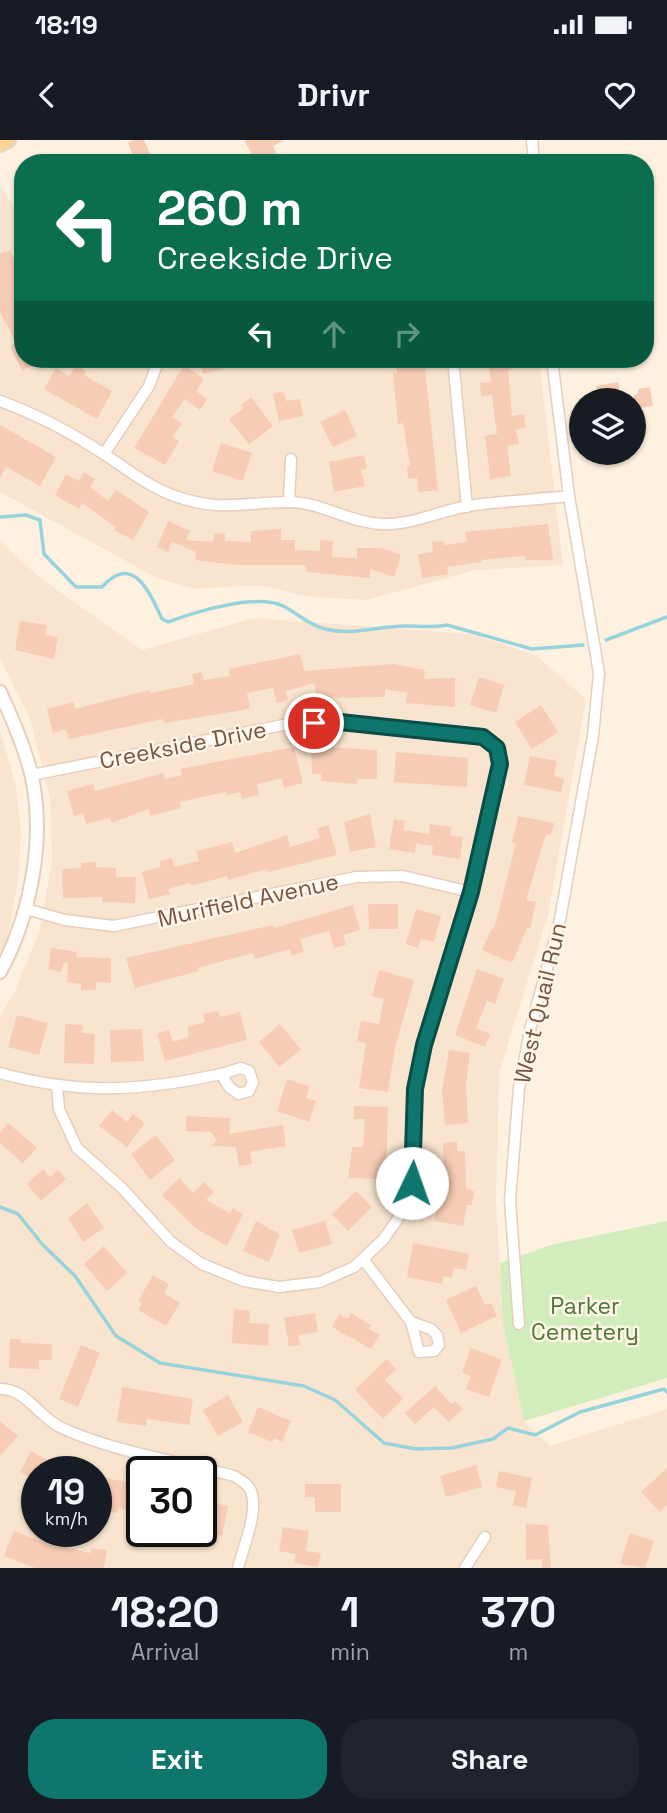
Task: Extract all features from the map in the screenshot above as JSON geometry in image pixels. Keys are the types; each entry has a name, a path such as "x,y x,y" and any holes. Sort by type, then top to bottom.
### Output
{"main road":[{"path":"0,144 8,140"}],"street":[{"path":"104,454 149,386 156,368"},
{"path":"454,368 467,506"},
{"name":"West Quail Run","path":"519,1324 510,1224 514,1131 531,1026 559,925 593,736 600,673 569,496 553,368"},
{"path":"0,401 26,410 171,495 210,506 241,507 289,501 380,524 400,523 467,506 569,496"},
{"path":"289,501 291,459"},
{"path":"0,692 32,775 35,850 26,909 0,972"},
{"name":"Creekside Drive","path":"32,775 288,724 340,722 483,737 497,748 500,764 471,892"},
{"name":"Murifield Avenue","path":"26,909 65,920 114,926 356,877 403,876 471,892"},
{"path":"57,1086 59,1109 77,1149 122,1188 171,1242 202,1264 244,1281 279,1287 320,1282 339,1276 363,1259 397,1220 412,1183 415,1089 421,1056 471,892"},
{"path":"0,1073 57,1086 142,1089 221,1074"},
{"path":"363,1259 411,1322"},
{"path":"0,1389 20,1393 48,1420 87,1439 234,1476 247,1484 251,1490 252,1511 238,1568"},
{"path":"465,1568 485,1537"}],"shaded area":[{"path":"0,185 14,208 14,368 540,368 563,565 475,570 367,600 310,597 258,585 195,589 157,578 0,492"},
{"path":"0,541 39,577 142,650 254,618 470,634 536,655 586,699 548,915 499,1073 496,1204 503,1323 524,1421 550,1446 667,1409 667,1568 0,1568 0,1016 14,993 39,932 52,860 50,798 30,718 0,658"},
{"path":"0,730 16,786 21,833 18,881 7,941 0,952"}],"green space":[{"name":"Parker Cemetery","path":"667,1221 667,1378 524,1421 503,1323 500,1263 551,1245"}],"building":[{"path":"144,140 150,154 132,154 128,143"},
{"path":"244,140 284,140 273,146 274,154 252,154"},
{"path":"10,250 14,260 14,339 0,312 0,254"},
{"path":"56,368 69,376 74,368 81,368 86,371 84,375 112,391 97,419 44,389"},
{"path":"182,368 188,368 204,379 196,391 207,399 200,410 185,399 172,417 182,424 172,437 179,441 165,465 134,448"},
{"path":"201,368 226,368 203,374"},
{"path":"396,368 425,368 438,490 418,492 417,478 408,479 407,467 410,466 403,423 398,424 393,373 397,373"},
{"path":"489,368 513,368 508,370 512,416 524,414 526,428 516,429 519,444 507,446 511,476 490,479 485,436 497,434 492,395 481,396 480,383 491,382"},
{"path":"618,382 619,388 596,388"},
{"path":"650,387 653,406 646,407 644,388"},
{"path":"284,391 286,401 300,399 303,416 279,421 273,394"},
{"path":"251,397 273,426 249,444 229,419 243,409 241,405"},
{"path":"345,410 357,436 333,447 320,422"},
{"path":"0,425 56,457 40,486 6,467 0,478"},
{"path":"221,443 252,453 243,481 212,471"},
{"path":"364,455 367,469 361,470 365,486 334,492 329,462"},
{"path":"84,472 95,479 90,487 108,501 116,490 149,512 133,540 114,530 116,527 82,503 79,509 55,495 66,474 79,481"},
{"path":"168,521 190,531 186,540 213,542 214,533 225,534 225,541 251,542 251,531 281,529 281,540 295,540 295,550 320,551 320,540 333,541 332,557 357,558 357,548 381,548 401,555 394,577 370,569 370,578 306,572 306,565 235,565 195,560 196,552 172,542 168,552 157,547"},
{"path":"548,524 553,560 525,560 525,556 481,560 482,562 447,567 448,574 422,578 418,554 433,552 432,542 443,541 444,545 467,542 465,532"},
{"path":"20,621 47,625 45,635 58,637 54,659 15,650"},
{"path":"300,654 304,671 393,664 425,670 424,679 455,678 455,707 406,703 407,693 385,689 385,697 316,698 315,683 286,691 288,700 277,703 273,688 247,693 250,708 237,711 164,723 163,719 69,739 66,729 53,733 47,709 73,702 75,709 150,690 151,693 194,684 192,674 202,672 204,680 230,676 229,669"},
{"path":"479,677 504,685 496,713 470,705"},
{"path":"541,705 558,732 532,749 515,722"},
{"path":"311,746 377,750 377,779 357,779 357,784 321,781 321,774 312,774"},
{"path":"294,747 303,783 284,788 282,778 257,784 259,795 242,799 240,792 227,795 226,792 180,802 181,808 150,816 148,809 112,823 110,818 86,824 83,813 74,816 67,791 93,784 95,791 164,773 165,779 182,775 180,769"},
{"path":"396,752 468,758 467,787 394,782"},
{"path":"530,756 557,761 554,776 564,779 561,792 524,785"},
{"path":"370,814 376,847 350,852 344,822"},
{"path":"518,816 554,823 551,835 546,834 526,900 536,902 530,929 527,928 512,963 482,950 492,928 494,929 516,843 512,843"},
{"path":"394,819 405,821 403,830 429,834 430,824 452,827 450,835 463,837 460,859 432,855 433,846 416,843 415,853 389,849"},
{"path":"328,825 337,855 228,880 227,876 191,886 190,883 168,889 170,894 149,899 142,872 161,867 159,861 172,858 174,867 199,861 196,851 232,842 235,853 287,835 290,847 320,838 317,829"},
{"path":"96,862 96,867 116,868 116,877 136,877 135,903 102,902 102,897 63,898 62,869 81,868 81,863"},
{"path":"368,904 398,904 398,929 369,929"},
{"path":"353,905 360,930 343,935 346,945 334,948 329,931 300,939 304,952 292,956 290,949 255,959 253,953 135,988 126,958 273,925 274,928"},
{"path":"416,909 441,916 434,942 421,939 418,948 406,944"},
{"path":"51,948 77,952 76,957 111,958 111,983 96,982 96,990 81,990 81,984 67,982 68,963 64,962 61,972 48,969"},
{"path":"477,969 504,979 495,1004 487,1001 476,1028 490,1034 485,1047 455,1035"},
{"path":"379,970 414,980 395,1048 388,1092 359,1088 366,1043 357,1041 361,1021 379,1024 384,999 372,996"},
{"path":"218,1011 220,1017 240,1012 247,1040 165,1061 157,1034 169,1030 173,1042 189,1037 187,1027 205,1022 203,1014"},
{"path":"17,1015 48,1023 39,1055 8,1047"},
{"path":"65,1024 83,1025 82,1033 95,1034 94,1064 64,1063"},
{"path":"280,1024 301,1050 279,1067 259,1042"},
{"path":"142,1029 144,1061 111,1062 110,1030"},
{"path":"449,1050 470,1053 466,1086 468,1123 445,1125 442,1091"},
{"path":"287,1079 310,1087 306,1098 316,1101 309,1122 277,1111"},
{"path":"354,1106 388,1107 386,1179 348,1178 352,1147 363,1147 365,1119 354,1119"},
{"path":"112,1110 127,1122 133,1114 145,1123 127,1147 99,1126"},
{"path":"186,1116 230,1118 229,1134 283,1125 286,1146 250,1152 252,1164 239,1166 236,1147 211,1146 217,1140 211,1132 186,1131"},
{"path":"8,1123 37,1148 23,1163 0,1143 0,1133"},
{"path":"156,1135 175,1160 150,1180 131,1154"},
{"path":"457,1142 457,1151 465,1151 466,1189 474,1191 472,1205 467,1205 463,1226 434,1221 441,1185 444,1185 443,1143"},
{"path":"43,1169 50,1177 58,1170 66,1179 41,1201 27,1184"},
{"path":"179,1178 193,1193 204,1182 214,1192 206,1200 230,1213 233,1208 243,1214 227,1246 195,1228 162,1195"},
{"path":"356,1191 372,1207 348,1231 332,1214"},
{"path":"87,1203 104,1228 83,1242 68,1218"},
{"path":"256,1221 280,1234 269,1262 243,1251"},
{"path":"325,1221 332,1244 299,1253 292,1230"},
{"path":"413,1243 469,1254 466,1270 454,1268 452,1278 443,1276 442,1284 407,1277"},
{"path":"104,1246 127,1273 107,1291 84,1264"},
{"path":"153,1275 169,1284 164,1293 180,1303 166,1326 138,1310 142,1303 138,1301"},
{"path":"476,1286 485,1305 491,1303 497,1316 461,1333 446,1300"},
{"path":"234,1309 250,1311 249,1323 269,1324 268,1346 232,1343"},
{"path":"315,1313 318,1332 298,1335 300,1345 289,1346 284,1318"},
{"path":"351,1313 371,1325 369,1329 380,1335 371,1349 332,1327 339,1314 348,1319"},
{"path":"10,1339 21,1339 21,1343 52,1344 52,1360 39,1360 39,1369 9,1368"},
{"path":"81,1345 100,1353 78,1407 59,1399"},
{"path":"471,1348 502,1360 489,1397 466,1389 471,1376 462,1372"},
{"path":"387,1359 396,1369 385,1380 403,1399 383,1419 355,1390"},
{"path":"435,1386 451,1404 455,1401 463,1409 449,1422 434,1407 415,1424 405,1413"},
{"path":"122,1387 193,1399 189,1425 147,1419 146,1426 117,1422"},
{"path":"228,1395 243,1422 218,1436 203,1410"},
{"path":"258,1407 291,1421 282,1442 274,1438 272,1442 248,1432"},
{"path":"0,1421 18,1436 0,1456"},
{"path":"476,1465 482,1487 446,1497 440,1476"},
{"path":"667,1468 667,1505 660,1512 641,1492"},
{"path":"499,1471 532,1478 526,1508 513,1505 516,1491 496,1487"},
{"path":"112,1479 126,1482 126,1510 118,1508 117,1513 112,1512"},
{"path":"305,1484 341,1484 341,1512 315,1512 315,1497 305,1497"},
{"path":"217,1504 228,1506 222,1536 217,1535"},
{"path":"526,1524 548,1525 551,1568 542,1568 542,1559 526,1560"},
{"path":"283,1527 309,1531 306,1551 321,1553 318,1567 294,1563 296,1554 279,1551"},
{"path":"14,1531 21,1534 21,1547 67,1547 91,1553 91,1548 107,1550 104,1568 35,1568 4,1556"},
{"path":"630,1533 654,1541 645,1568 620,1564"}],"waterway":[{"path":"0,517 26,515 40,520 44,554 76,587 102,587 113,577 131,575 146,588 162,619 168,622 226,605 257,602 283,606 314,625 335,631 447,625 532,649 583,645"},
{"path":"606,640 667,617"},
{"path":"0,1207 18,1214 42,1244 75,1276 116,1336 160,1363 304,1386 335,1400 384,1443 416,1449 452,1448 493,1439 508,1428 535,1435 580,1412 664,1389 667,1392"}],"route":[{"path":"314,723 340,722 483,737 497,748 500,764 480,861 419,1067 415,1089 412,1183"}]}
